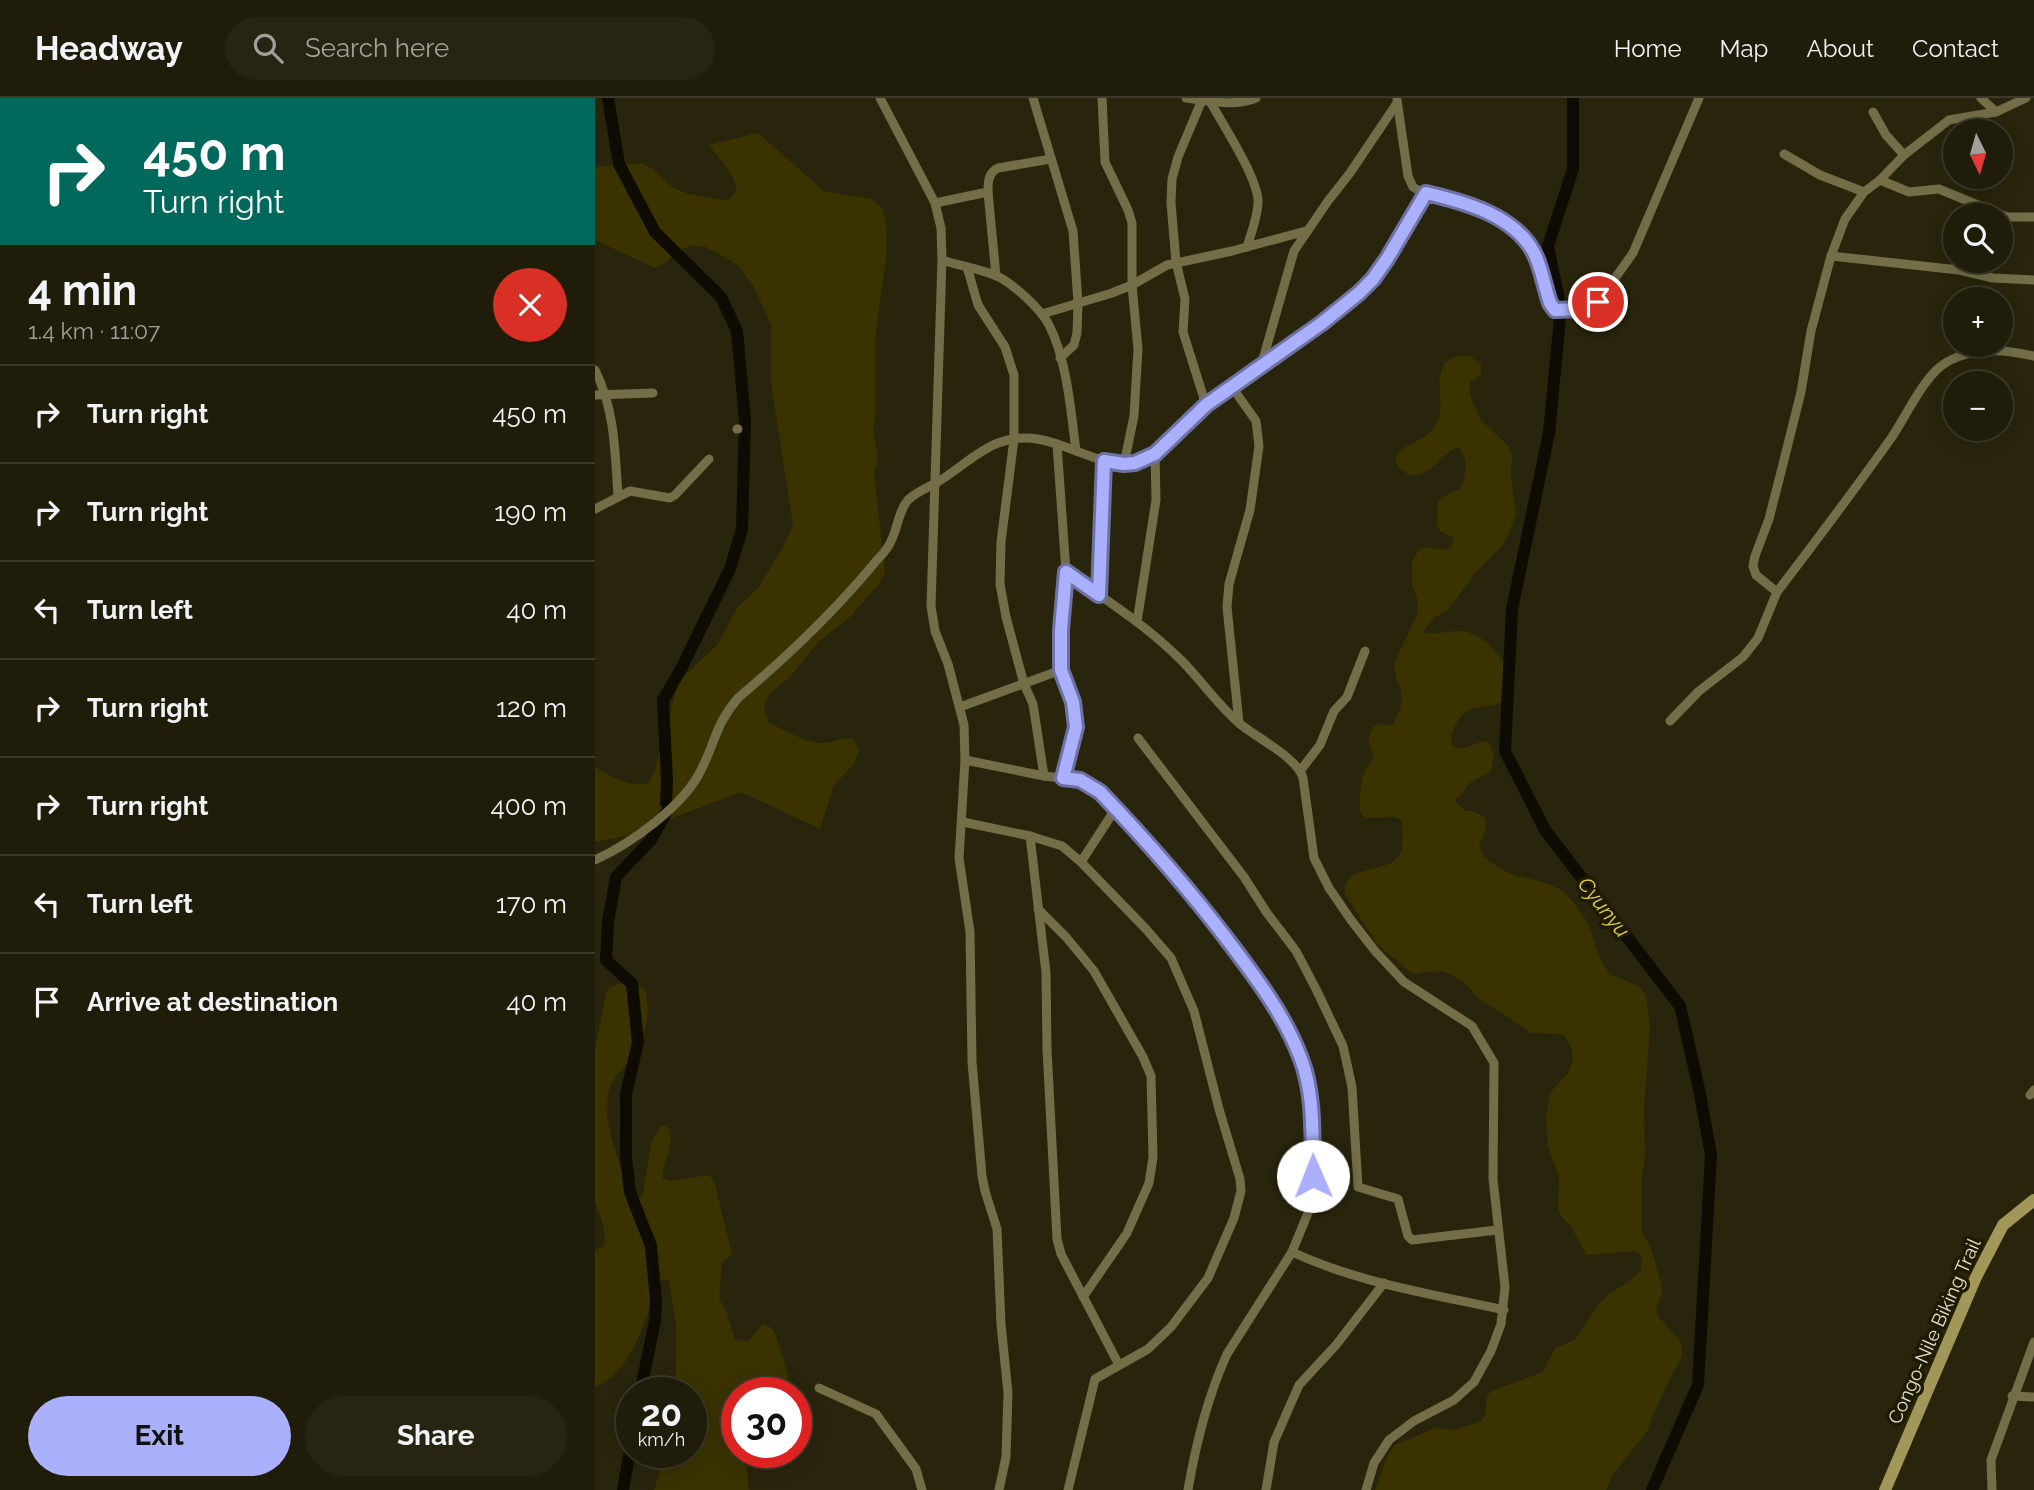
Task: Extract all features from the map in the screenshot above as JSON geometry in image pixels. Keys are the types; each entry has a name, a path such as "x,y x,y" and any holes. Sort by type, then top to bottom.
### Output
{"main road":[{"name":"Congo-Nile Biking Trail","path":"1885,1490 1976,1277 2003,1225 2034,1200"}],"street":[{"path":"1033,98 1073,231 1078,303 1076,340 1060,358"},
{"path":"1102,98 1105,162 1132,223 1132,285 1138,349 1134,416 1124,464"},
{"path":"1186,98 1247,102 1256,98"},
{"path":"1397,100 1408,176 1413,187 1487,212 1514,230 1535,256 1550,303 1555,310 1583,309 1598,302 1633,253 1699,98"},
{"path":"1981,98 1996,111"},
{"path":"1777,592 1756,576 1753,566 1801,392 1811,331 1831,256 1845,219 1864,191 1949,120 1996,111 2026,98"},
{"path":"885,99 935,203 941,228 931,606 935,631 964,725 960,859 970,932 972,1062 982,1177 997,1229 1001,1324 1008,1393 1006,1457 999,1490"},
{"path":"1261,366 1294,251 1350,173 1397,100"},
{"path":"1206,101 1249,172 1257,193 1258,206 1247,247"},
{"path":"1206,101 1178,158 1172,179 1171,203 1176,262 1185,299 1183,332 1206,405"},
{"path":"1873,111 1886,135 1904,155"},
{"path":"1784,154 1820,175 1864,191"},
{"path":"996,276 988,181 994,170 1051,159"},
{"path":"1880,180 1909,192 1939,188 2007,217 2034,218"},
{"path":"935,203 988,192"},
{"path":"595,860 634,838 691,786 701,771 715,731 726,712 821,623 885,551 908,500 982,451 1014,439 1036,437 1104,461 1124,464 1146,460 1206,405 1322,323 1373,279 1426,193"},
{"path":"1042,314 1132,285 1176,262 1306,231"},
{"path":"1831,256 1959,270 1993,278 2034,280"},
{"path":"942,260 996,276 1015,288 1042,314 1049,325 1060,358 1076,451"},
{"path":"967,268 978,305 1011,360 1016,388 1014,439 1000,567 1003,605 1024,684 1033,704 1044,776"},
{"path":"1670,721 1699,691 1743,657 1758,638 1777,592 1892,436 1939,367 1955,358 1983,350 2012,351 2034,356"},
{"path":"595,370 606,394 613,422 618,496"},
{"path":"1232,387 1256,421 1259,446 1250,510 1229,584 1227,607 1240,724"},
{"path":"595,395 653,393"},
{"path":"1057,444 1066,572 1061,670 1073,702 1076,727 1063,778"},
{"path":"1137,622 1156,500 1155,454"},
{"path":"595,509 630,491 670,498 709,459"},
{"path":"1099,595 1104,461"},
{"path":"1066,572 1137,622 1180,659 1240,724 1271,744 1300,771 1314,858 1329,888 1375,951 1404,982 1472,1026 1494,1063 1493,1179 1505,1287 1501,1324 1491,1351 1473,1382 1454,1399 1414,1421 1389,1440 1374,1463 1366,1490"},
{"path":"1300,771 1319,746 1334,711 1347,697 1365,651"},
{"path":"960,707 1061,670"},
{"path":"1137,738 1244,877 1296,951 1316,989 1342,1046 1352,1087 1358,1186 1398,1199 1408,1236 1412,1240 1497,1230"},
{"path":"965,760 1044,776 1080,780 1090,785 1116,808 1195,897 1259,981 1279,1012 1302,1061 1311,1122 1313,1197 1292,1252 1227,1354 1219,1372 1201,1426 1188,1490"},
{"path":"1081,862 1116,808"},
{"path":"963,822 1030,836 1062,846 1081,862 1171,958 1194,1011 1240,1179 1241,1191 1234,1218 1208,1278 1171,1327 1148,1349 1094,1379 1069,1490"},
{"path":"1030,836 1046,973 1047,1049 1057,1239 1061,1254 1119,1365"},
{"path":"1037,908 1094,971 1151,1076 1153,1157 1149,1183 1127,1233 1083,1297"},
{"path":"1292,1252 1324,1267 1504,1310"},
{"path":"1266,1490 1274,1442 1299,1385 1336,1345 1384,1283"},
{"path":"1992,1490 1991,1460 2012,1396 2034,1342"},
{"path":"819,1388 876,1415 916,1469 922,1490"},
{"path":"2012,1396 2034,1397"}],"shaded area":[{"path":"758,133 824,191 871,199 882,208 886,223 887,252 875,337 873,430 878,458 874,472 885,573 850,617 818,642 791,676 769,694 764,708 769,723 796,736 817,743 853,738 859,750 854,764 834,785 820,829 741,792 625,836 595,842 595,767 626,782 648,784 654,772 679,681 718,644 737,608 758,588 793,525 771,383 771,325 754,287 738,265 704,246 691,246 677,251 667,262 655,268 595,240 595,167 639,163 652,168 672,187 685,193 727,201 737,191 733,177 709,145"},
{"path":"1470,356 1481,365 1481,373 1477,379 1470,381 1470,395 1480,419 1509,447 1512,455 1511,476 1516,514 1508,536 1500,548 1477,571 1448,610 1435,617 1423,632 1461,631 1480,638 1504,663 1513,693 1497,704 1471,709 1455,724 1452,746 1464,748 1483,741 1490,743 1494,756 1491,771 1471,782 1455,801 1465,811 1472,811 1484,817 1486,828 1479,845 1484,857 1514,875 1550,884 1563,891 1577,907 1589,926 1600,959 1607,970 1612,975 1637,985 1646,995 1650,1026 1644,1109 1642,1233 1651,1248 1662,1287 1656,1307 1657,1315 1681,1342 1682,1356 1647,1431 1613,1475 1606,1490 1375,1490 1388,1455 1395,1445 1435,1428 1455,1430 1481,1421 1485,1416 1487,1396 1491,1391 1543,1372 1555,1348 1575,1340 1598,1305 1641,1270 1641,1255 1635,1251 1587,1255 1570,1225 1560,1215 1559,1176 1548,1147 1546,1116 1550,1093 1568,1073 1573,1059 1565,1036 1532,1033 1478,998 1464,982 1443,971 1413,974 1378,945 1345,894 1346,884 1351,877 1386,865 1400,854 1402,820 1395,817 1364,818 1360,811 1363,776 1374,759 1368,739 1373,727 1379,724 1393,725 1401,706 1401,691 1394,664 1418,612 1412,585 1412,563 1418,551 1425,547 1446,550 1452,546 1453,538 1440,531 1437,525 1438,502 1442,497 1460,489 1465,472 1464,456 1458,447 1421,474 1404,472 1395,462 1401,451 1427,435 1437,423 1442,369 1456,357"},
{"path":"624,982 645,990 647,1000 647,1020 641,1039 611,1084 607,1100 609,1128 632,1197 639,1199 643,1193 651,1143 661,1126 668,1127 671,1140 663,1179 671,1181 709,1175 714,1181 732,1254 722,1262 719,1299 726,1310 735,1340 749,1341 763,1324 770,1327 775,1333 788,1375 721,1377 721,1468 747,1468 749,1490 654,1490 661,1468 707,1468 707,1377 676,1377 676,1326 669,1280 663,1279 658,1284 643,1328 628,1357 608,1380 595,1387 595,1250 604,1246 605,1235 595,1202 595,1049 606,994 610,987"}],"waterway":[{"path":"608,98 619,164 655,232 721,297 737,331 745,420 742,529 730,569 663,700 666,803"},
{"name":"Cyunyu","path":"1560,305 1548,246 1573,169 1573,98"},
{"name":"Cyunyu","path":"1560,318 1549,433 1512,609 1505,751 1545,830 1680,1006 1699,1089 1711,1155 1698,1385 1652,1490"},
{"path":"643,1377 655,1321 656,1300 651,1246 630,1192 626,1158 626,1094 638,1042 632,984 606,960 608,922 616,877 651,840 666,813"},
{"path":"623,1490 627,1468"}],"route":[{"path":"1313,1176 1306,1079 1302,1061 1279,1012 1259,981 1195,897 1140,834 1100,792 1080,780 1063,778 1076,727 1073,702 1061,670 1066,572 1099,595 1104,461 1124,464 1146,460 1206,405 1322,323 1359,293 1387,259 1426,193 1487,212 1514,230 1535,256 1550,303 1555,310 1583,309 1598,302"}]}
